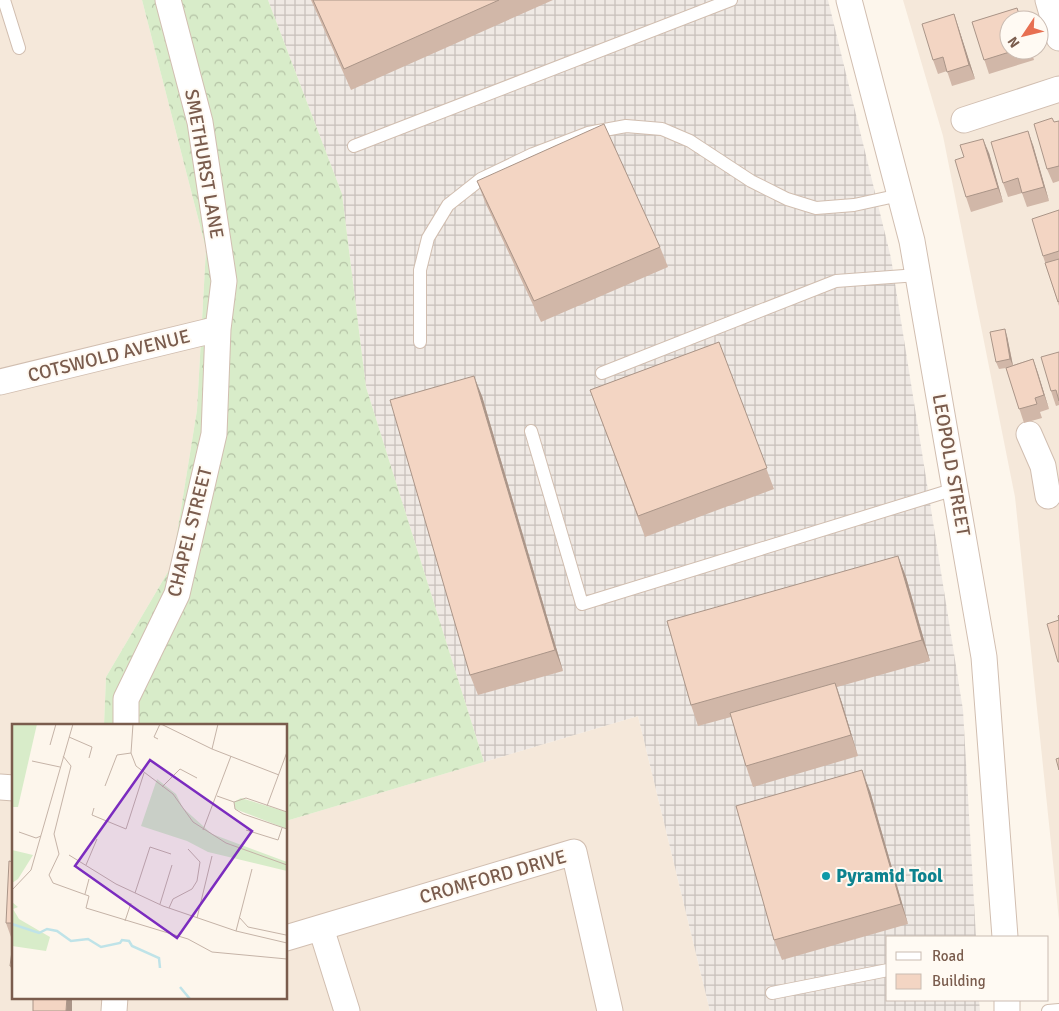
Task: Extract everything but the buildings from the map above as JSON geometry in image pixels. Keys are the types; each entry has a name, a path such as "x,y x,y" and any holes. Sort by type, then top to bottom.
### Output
{"street":[{"name":"SMETHURST LANE","path":"168,0 200,122 224,281 218,329"},
{"name":"LEOPOLD STREET","path":"849,0 912,241 984,657 1004,936"},
{"path":"1048,0 1059,38"},
{"path":"964,120 1059,89"},
{"name":"COTSWOLD AVENUE","path":"0,382 218,329"},
{"name":"CHAPEL STREET","path":"126,724 126,699 177,594 195,519 214,434 218,329"},
{"path":"1029,434 1051,463 1048,496"},
{"name":"CROMFORD DRIVE","path":"288,937 574,852 610,1011"},
{"path":"321,928 347,1011"},
{"path":"114,1011 115,998"}],"lane":[{"path":"4,0 19,48"},
{"path":"354,146 731,0"},
{"path":"420,342 420,270 428,238 448,205 481,178 532,154 588,133 626,126 662,129 690,141 750,181 787,199 816,208 854,206 900,195"},
{"path":"602,373 836,281 918,274"},
{"path":"531,431 582,604 955,489"},
{"path":"772,993 886,970"},
{"path":"1048,1011 1059,1010"}],"shaded area":[{"path":"0,0 142,0 206,249 197,410 172,565 106,677 104,724 12,724 12,998 288,998 288,820 638,716 710,1011 0,1011"},
{"path":"268,0 828,0 891,258 963,710 976,936 886,936 886,1001 979,1001 980,1011 710,1011 638,716 484,762 366,387 342,194"},
{"path":"903,0 1059,0 1059,920 1015,497 943,136"}],"green space":[{"path":"142,0 268,0 342,194 366,387 484,762 288,820 288,724 104,724 106,677 172,565 197,410 206,249"}],"place":[{"name":"Pyramid Tool","path":"826,876"}]}
